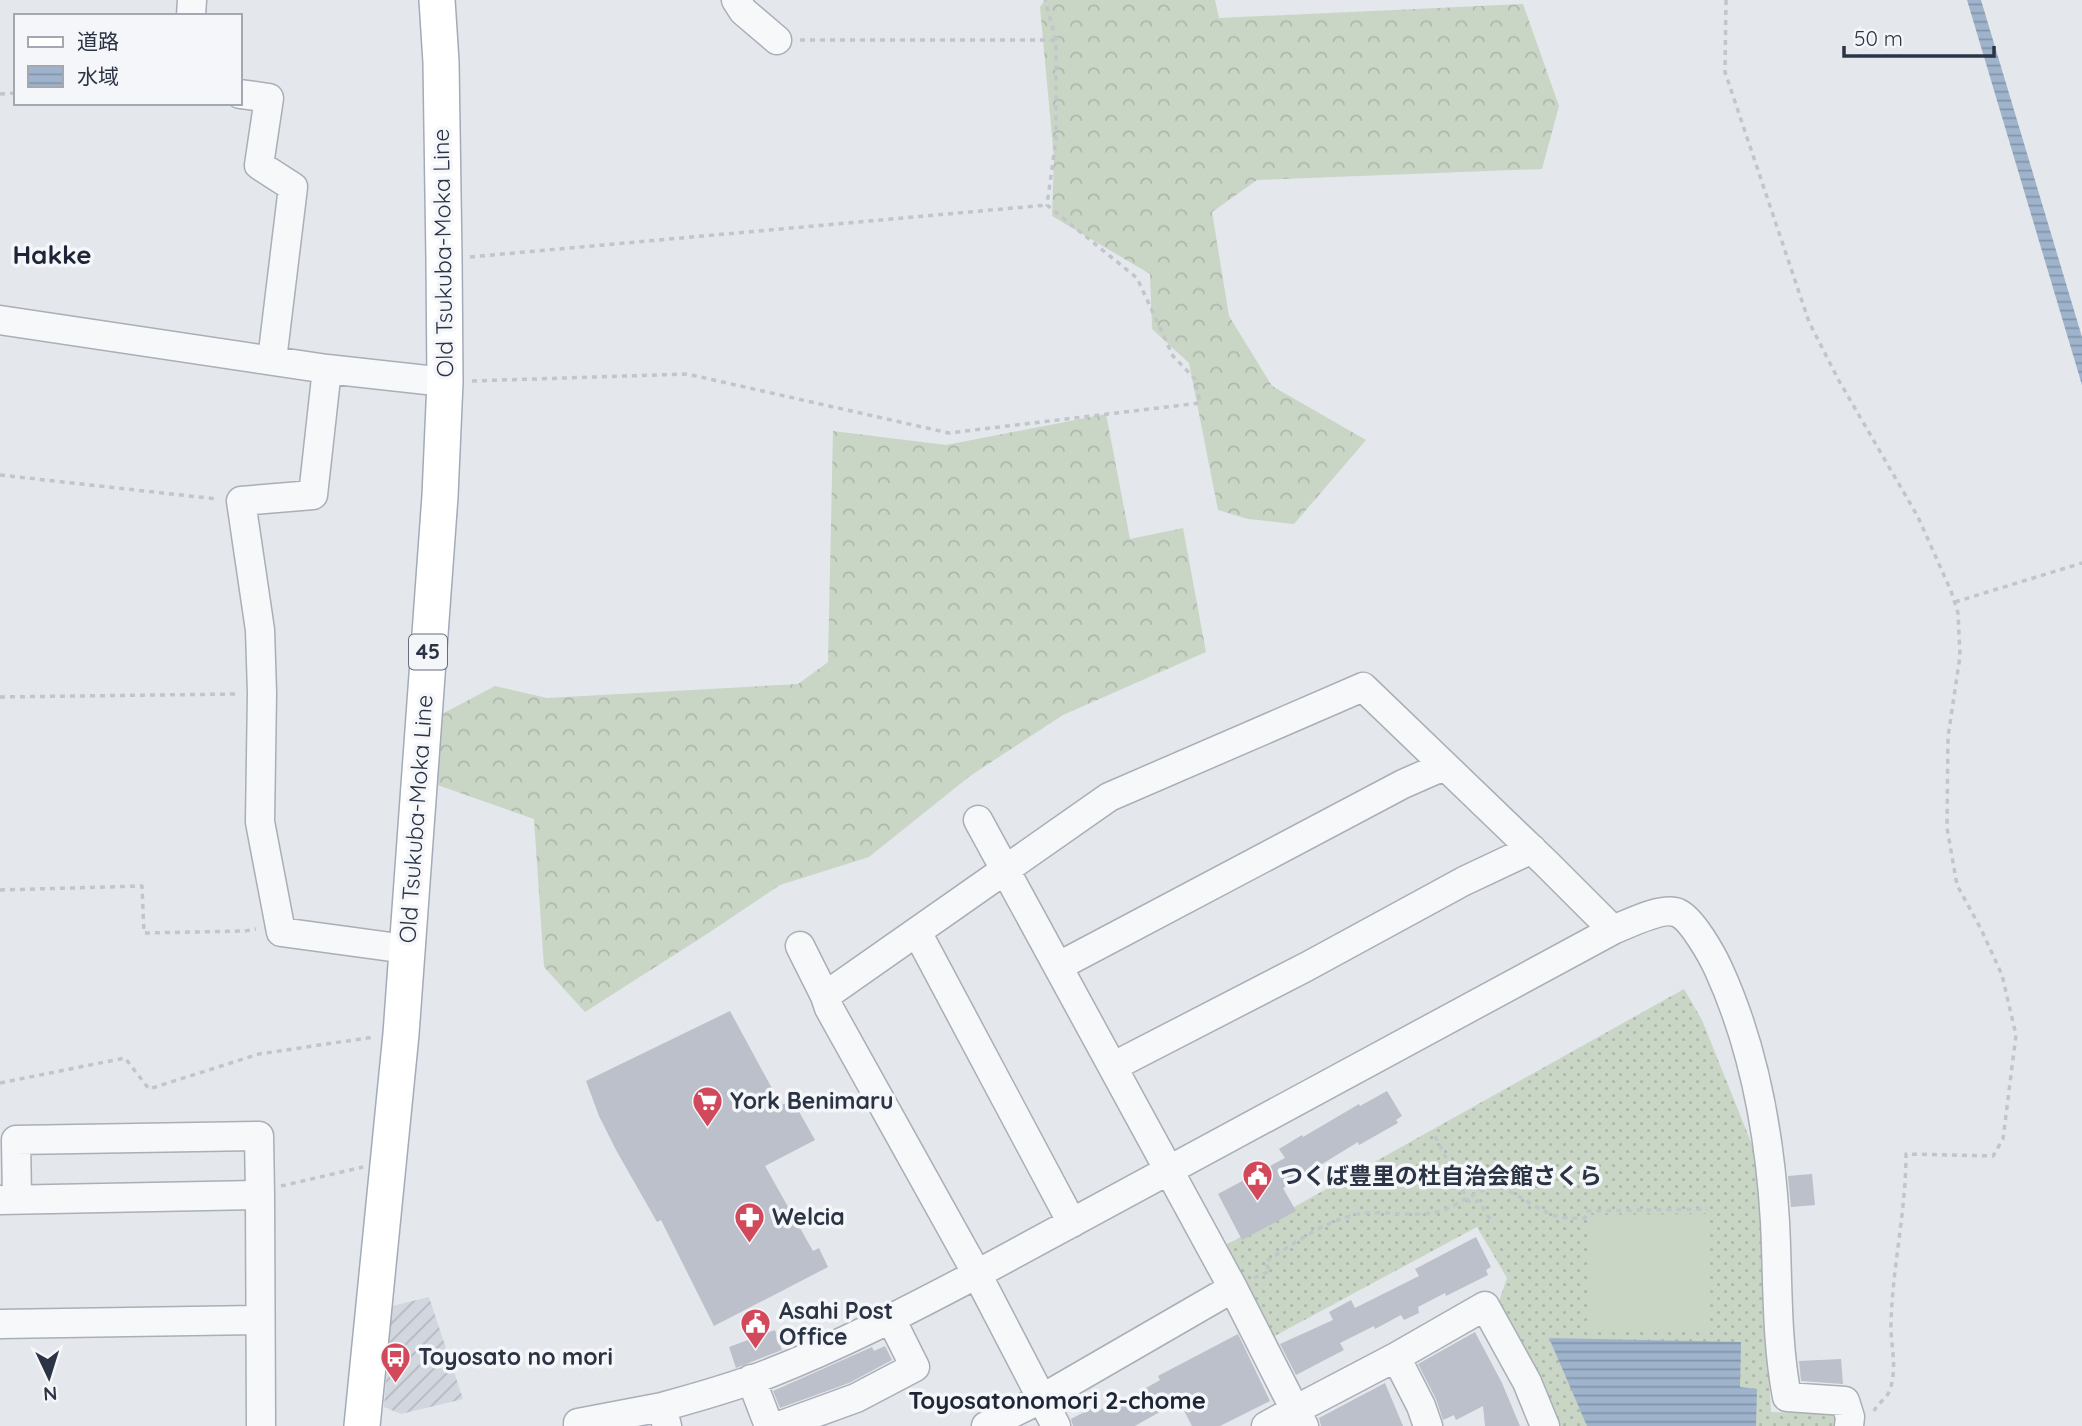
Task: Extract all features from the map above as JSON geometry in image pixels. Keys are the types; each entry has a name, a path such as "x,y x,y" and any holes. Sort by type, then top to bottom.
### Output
{"main road":[{"name":"Old Tsukuba-Moka Line","path":"362,1426 401,1034 440,496 445,382 441,62 437,0"}],"street":[{"path":"736,0 743,11 777,40"},
{"path":"242,94 269,98 259,166 293,187 272,360"},
{"path":"0,320 327,369 445,382"},
{"path":"327,369 313,495 241,501 261,630 260,822 281,932 406,949"},
{"path":"825,996 1110,797 1363,687 1613,930"},
{"path":"1059,966 1391,790 1444,766"},
{"path":"978,820 1114,1066 1300,1418"},
{"path":"1114,1066 1306,967 1464,881 1531,849"},
{"path":"578,1426 578,1423 665,1417 850,1340 1613,930 1670,910 1681,913 1709,948 1726,986 1757,1086 1775,1218 1781,1367 1787,1397 1845,1401 1856,1420"},
{"path":"917,932 1072,1223"},
{"path":"800,946 829,1008 977,1274 1055,1426"},
{"path":"260,1195 8,1200 16,1140 259,1136 260,1195 259,1320 261,1426"},
{"path":"986,1426 1041,1399 1233,1288"},
{"path":"1266,1426 1300,1418 1396,1357 1485,1306 1527,1382 1545,1426"},
{"path":"779,1426 856,1398 915,1367 891,1319"},
{"path":"0,1324 259,1320"},
{"path":"1396,1357 1428,1426"},
{"path":"751,1379 769,1426"}],"path":[{"path":"1045,0 1056,40 1056,139 1047,205"},
{"path":"1726,0 1725,72 1809,322 1838,379 1918,517 1955,601 1960,656 1948,737 1947,828 1956,885 1981,929 2002,975 2016,1035 2003,1139 1993,1156 1906,1154 1906,1184 1891,1324 1895,1364 1889,1394 1856,1420"},
{"path":"777,40 1056,40"},
{"path":"444,259 1047,205 1137,278 1173,356 1195,379 1200,402 949,433 687,374 445,382"},
{"path":"0,475 241,501"},
{"path":"1955,601 2082,563"},
{"path":"0,697 262,693"},
{"path":"0,890 142,886 144,933 245,931 279,925"},
{"path":"0,1083 125,1058 149,1089 259,1054 401,1034"},
{"path":"1436,1136 1467,1199 1470,1202 1479,1201 1491,1221"},
{"path":"260,1195 271,1188 388,1161"},
{"path":"1233,1288 1270,1271 1265,1262 1341,1218 1362,1213 1408,1214 1440,1211 1488,1189 1501,1188 1546,1212 1566,1219 1586,1218 1586,1211 1707,1209"}],"shaded area":[{"path":"429,1297 463,1399 401,1414 384,1407 392,1306"}],"green space":[{"path":"1045,0 1215,0 1219,18 1523,4 1559,106 1542,169 1257,180 1212,212 1229,316 1272,386 1366,440 1294,524 1248,519 1218,510 1189,363 1152,329 1150,274 1052,216 1054,158 1040,7"},
{"path":"1106,414 1130,539 1183,528 1206,652 1063,715 970,776 869,857 780,885 585,1012 544,967 534,819 409,775 406,733 495,686 547,698 798,684 828,662 833,431 946,445"},
{"path":"1684,989 1702,1020 1761,1167 1771,1412 1835,1414 1840,1426 1556,1426 1499,1301 1507,1278 1477,1227 1267,1340 1219,1249"},
{"path":"1707,1214 1708,1330 1591,1331 1590,1215"}],"water":[{"path":"1967,0 1981,0 2082,337 2082,385"},
{"path":"1549,1338 1741,1342 1740,1387 1757,1389 1756,1426 1587,1426"}],"building":[{"name":"York Benimaru","path":"730,1011 781,1105 793,1101 815,1140 765,1166 813,1251 819,1248 828,1267 714,1326 661,1220 657,1222 616,1150 586,1081"},
{"path":"1387,1091 1402,1116 1396,1120 1398,1123 1359,1145 1358,1142 1283,1188 1296,1211 1242,1240 1218,1194 1285,1158 1279,1149"},
{"path":"1812,1174 1815,1205 1791,1207 1788,1176"},
{"path":"1476,1237 1491,1267 1486,1270 1488,1275 1418,1307 1419,1313 1404,1320 1401,1315 1340,1343 1344,1350 1296,1375 1280,1344 1333,1320 1329,1312 1351,1300 1355,1308 1419,1276 1415,1269"},
{"path":"775,1330 782,1350 736,1368 729,1347"},
{"path":"1475,1332 1502,1383 1520,1426 1485,1426 1483,1406 1456,1420 1454,1415 1443,1420 1436,1399 1418,1364"},
{"path":"1238,1334 1270,1401 1220,1426 1192,1426 1179,1401 1135,1426 1073,1426 1071,1419 1096,1406 1098,1411 1109,1405 1111,1408 1160,1380 1158,1376"},
{"path":"885,1346 892,1360 849,1383 780,1408 773,1391 872,1347 874,1351"},
{"path":"1841,1359 1843,1384 1801,1381 1799,1361"},
{"path":"1385,1383 1403,1426 1321,1426 1319,1418"}],"place":[{"name":"York Benimaru","path":"707,1128"},
{"name":"つくば豊里の杜自治会館さくら","path":"1257,1203"},
{"name":"Welcia","path":"749,1244"},
{"name":"Asahi Post Office","path":"756,1351"},
{"name":"Toyosato no mori","path":"395,1384"}],"district":[{"name":"Hakke","path":"52,255"},
{"name":"Toyosatonomori 2-chome","path":"1057,1401"}]}
